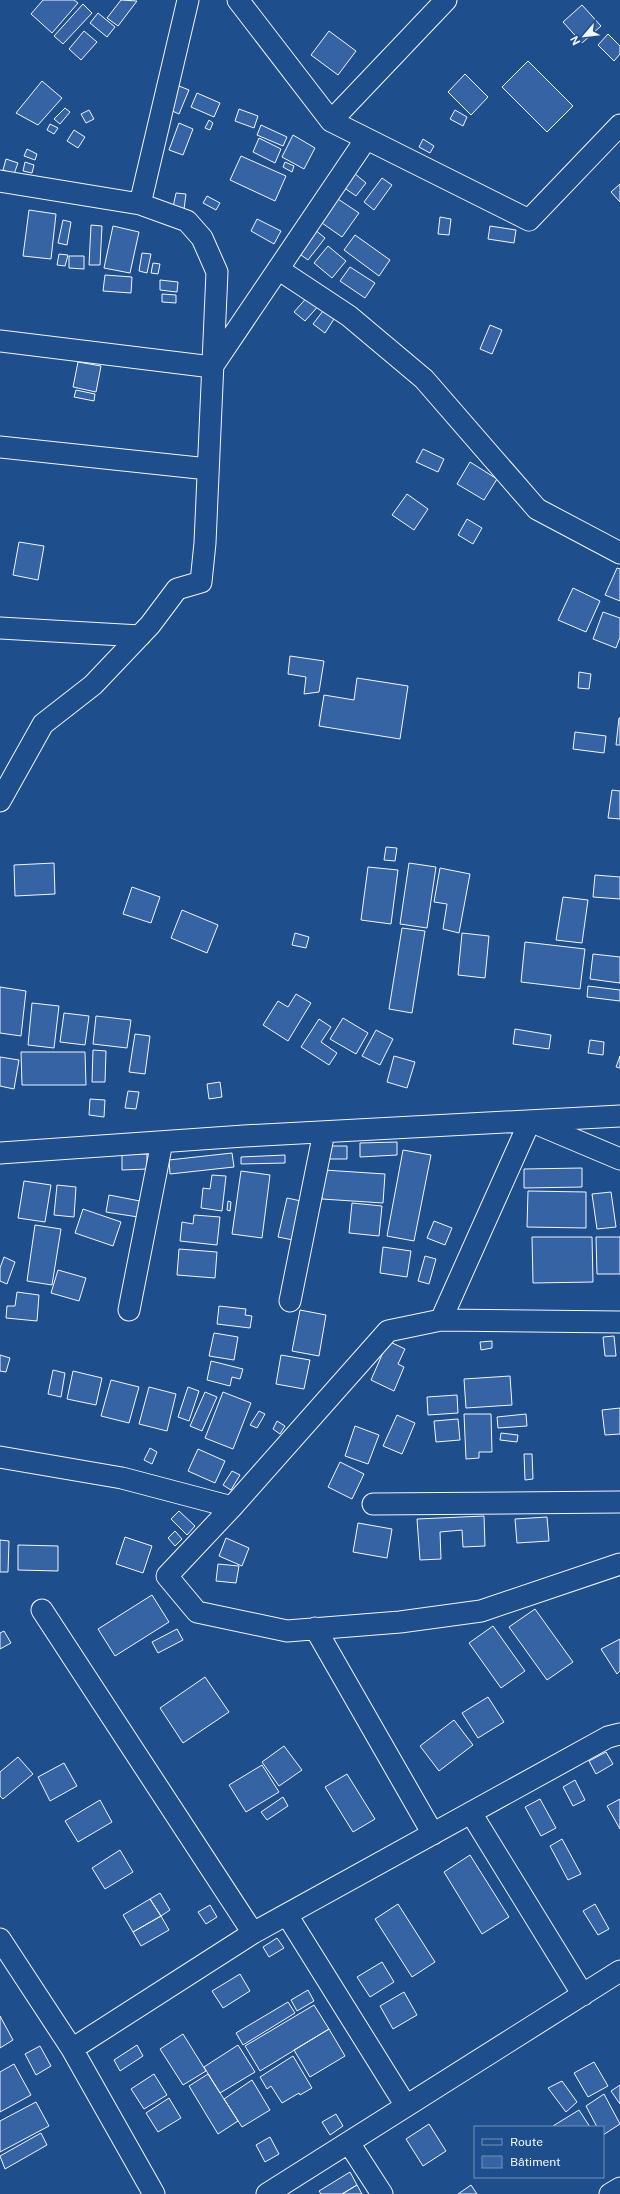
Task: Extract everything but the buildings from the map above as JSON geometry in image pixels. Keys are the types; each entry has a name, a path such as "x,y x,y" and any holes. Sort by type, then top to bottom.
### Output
{"street":[{"path":"140,204 188,0"},
{"path":"238,0 331,121 529,220 620,125"},
{"path":"331,121 446,0"},
{"path":"212,367 366,139"},
{"path":"0,181 140,204 187,221 202,238 217,272 205,543 201,582 177,589 140,636 93,685 43,724 0,801"},
{"path":"278,269 350,316 424,379 537,509 620,553"},
{"path":"0,341 212,367"},
{"path":"0,447 208,469"},
{"path":"0,628 140,636"},
{"path":"0,1153 324,1132 620,1116"},
{"path":"530,1121 620,1159"},
{"path":"441,1320 530,1121"},
{"path":"290,1301 324,1132"},
{"path":"129,1310 162,1142"},
{"path":"620,1322 441,1320 388,1331 232,1507 167,1576 197,1612 287,1631 400,1622 481,1611 620,1564"},
{"path":"0,1457 122,1478 232,1507"},
{"path":"373,1504 620,1502"},
{"path":"42,1610 254,1933"},
{"path":"315,1628 433,1834"},
{"path":"72,2050 254,1933 608,1737 620,1734"},
{"path":"471,1813 583,1995"},
{"path":"286,1915 406,2106"},
{"path":"0,1938 72,2050 154,2194"},
{"path":"267,2194 620,1971"},
{"path":"349,2143 382,2194"},
{"path":"610,2194 620,2188"}]}
